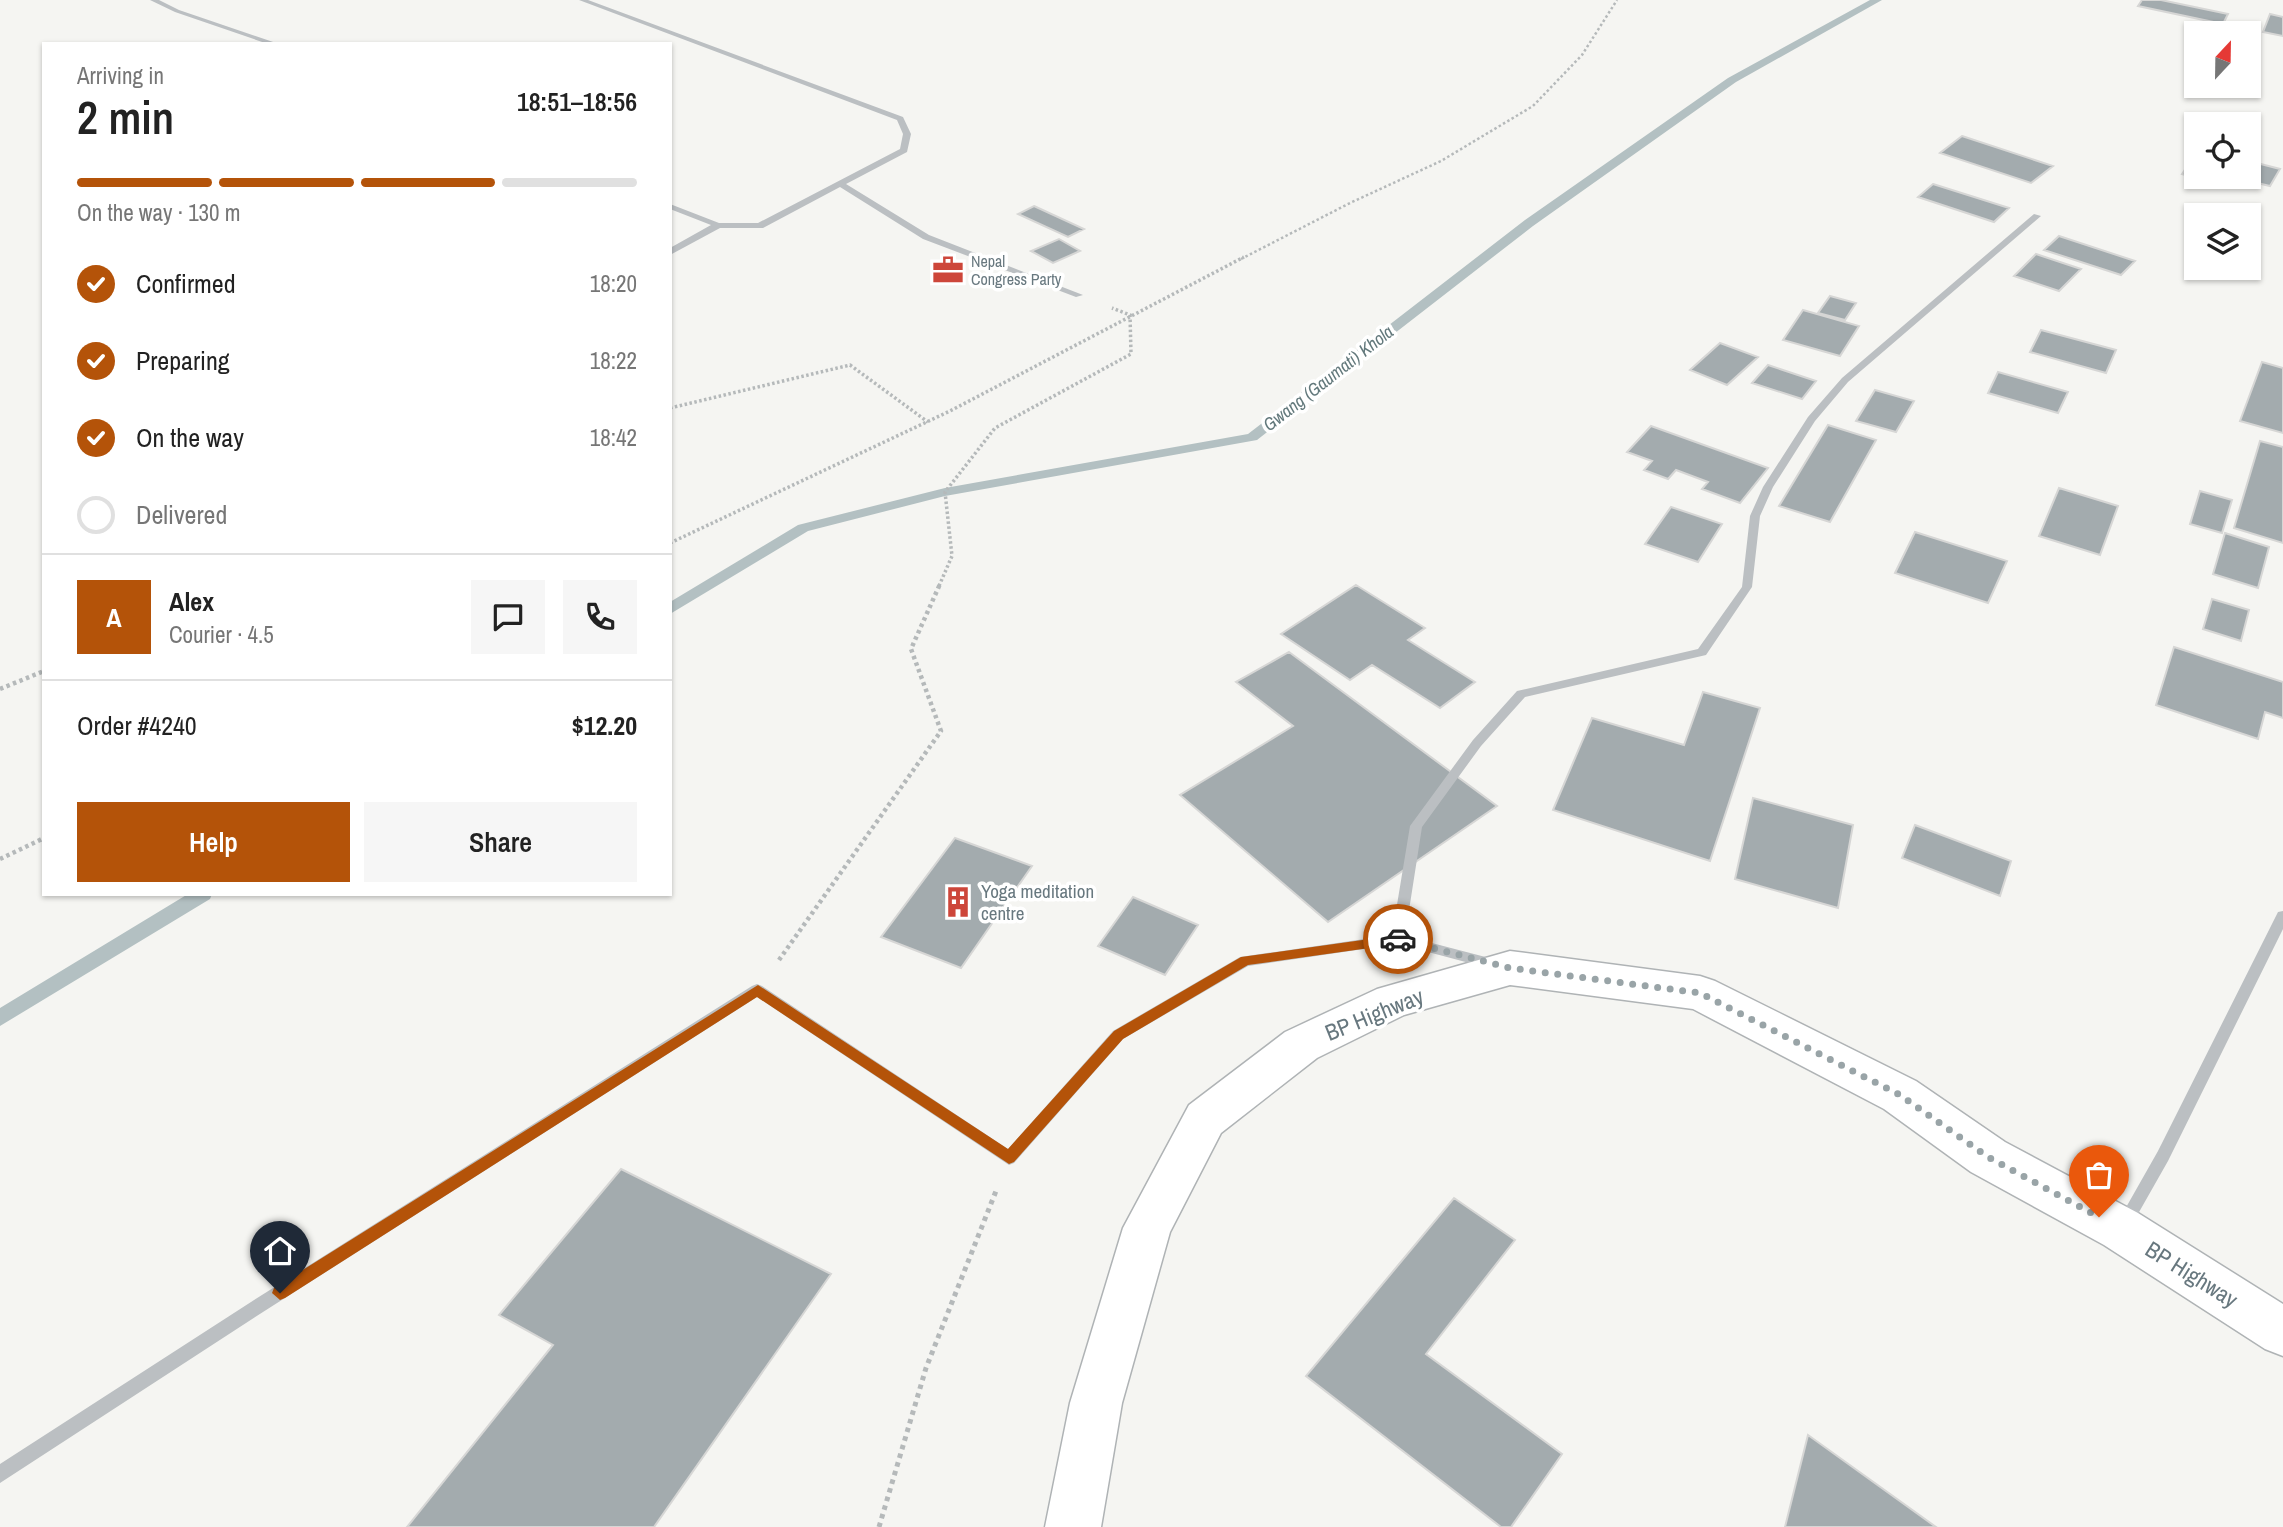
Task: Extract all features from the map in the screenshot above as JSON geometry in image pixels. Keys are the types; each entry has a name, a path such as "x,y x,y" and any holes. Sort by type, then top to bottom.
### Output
{"highway":[{"name":"BP Highway","path":"1073,1527 1096,1403 1147,1228 1205,1119 1301,1045 1392,1001 1510,968 1700,993 1900,1095 1988,1157 2121,1229 2283,1332"}],"street":[{"path":"153,0 203,21 270,42"},
{"path":"582,0 900,119 907,134 904,150 843,185 760,226 718,225 672,207"},
{"path":"843,185 926,237 1079,295"},
{"path":"1398,939 1416,826 1478,743 1521,694 1702,652 1747,587 1755,516 1768,487 1811,419 1844,380 2037,216"},
{"path":"672,251 718,225"},
{"path":"2121,1229 2164,1156 2283,916"},
{"path":"0,1474 257,1307 758,990 1009,1158 1118,1035 1245,961 1398,939 1510,968"}],"path":[{"path":"672,542 928,422 1130,314 1350,203 1441,161 1533,106 1582,55 1618,0"},
{"path":"758,990 941,732 911,649 952,556 945,492 995,428 1131,355 1130,314"},
{"path":"672,408 850,365 928,422"},
{"path":"0,689 42,672"},
{"path":"0,859 42,839"},
{"path":"879,1527 926,1368 1009,1158"}],"building":[{"path":"2142,0 2161,0 2228,14 2224,21 2209,21 2138,6"},
{"path":"2270,14 2283,17 2283,36 2263,32"},
{"path":"1962,136 2053,166 2031,183 1940,153"},
{"path":"2261,164 2280,169 2270,186 2261,184"},
{"path":"1933,184 2009,208 1994,222 1918,197"},
{"path":"1034,206 1084,229 1068,237 1018,214"},
{"path":"2059,236 2135,261 2121,275 2044,250"},
{"path":"1059,239 1080,251 1053,263 1031,251"},
{"path":"2036,254 2081,269 2059,291 2014,276"},
{"path":"1830,296 1856,303 1845,320 1818,313"},
{"path":"1803,310 1859,326 1840,356 1783,340"},
{"path":"2041,330 2116,350 2106,373 2030,352"},
{"path":"1720,343 1758,357 1727,385 1690,370"},
{"path":"2262,362 2283,368 2283,433 2240,421"},
{"path":"1768,365 1816,381 1802,399 1752,383"},
{"path":"1998,372 2068,392 2058,413 1988,393"},
{"path":"1875,390 1914,401 1896,432 1856,421"},
{"path":"1828,425 1876,440 1830,522 1779,506"},
{"path":"1651,426 1768,468 1740,503 1702,489 1708,482 1676,470 1668,479 1644,470 1652,461 1627,452"},
{"path":"2260,441 2283,447 2283,543 2234,528"},
{"path":"2059,488 2118,506 2100,555 2039,536"},
{"path":"2200,491 2232,500 2222,533 2190,524"},
{"path":"1671,507 1722,524 1698,562 1645,544"},
{"path":"1915,532 2007,561 1988,603 1895,573"},
{"path":"2225,533 2269,547 2258,588 2213,574"},
{"path":"1356,585 1425,628 1408,640 1475,682 1440,708 1372,665 1350,680 1281,634"},
{"path":"2212,599 2249,610 2241,641 2203,629"},
{"path":"2174,647 2283,682 2283,718 2265,712 2258,739 2156,705"},
{"path":"1289,652 1497,806 1328,922 1180,795 1293,726 1236,682"},
{"path":"1703,692 1760,708 1710,861 1553,810 1592,718 1684,745"},
{"path":"1753,798 1853,825 1838,908 1735,879"},
{"path":"1915,825 2011,861 2000,896 1902,858"},
{"name":"Yoga meditation centre","path":"955,838 1032,866 961,968 881,937"},
{"path":"1133,897 1198,925 1165,975 1098,946"},
{"path":"621,1169 831,1274 654,1527 407,1527 553,1345 499,1315"},
{"path":"1454,1198 1515,1240 1426,1354 1562,1454 1511,1527 1501,1527 1306,1376"},
{"path":"1808,1435 1936,1527 1785,1527"}],"waterway":[{"name":"Gwang (Gaumati) Khola","path":"672,608 803,528 945,492 1252,437 1529,223 1732,80 1877,0"},
{"name":"Gwang (Gaumati) Khola","path":"0,1018 200,896"}],"way so far":[{"path":"1398,939 1510,968 1700,993 1900,1095 1988,1157 2099,1217"}],"place":[{"name":"Nepal Congress Party","path":"948,270"},
{"name":"Yoga meditation centre","path":"958,902"}],"route":[{"path":"280,1293 758,990 1009,1158 1118,1035 1245,961 1398,939"}]}
